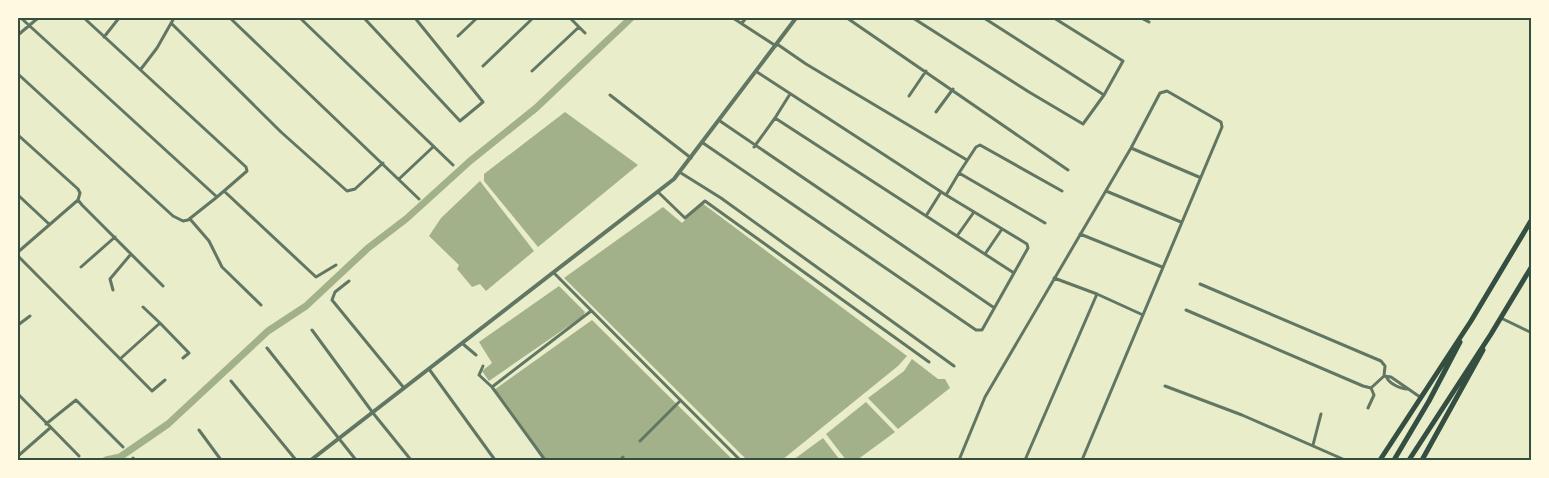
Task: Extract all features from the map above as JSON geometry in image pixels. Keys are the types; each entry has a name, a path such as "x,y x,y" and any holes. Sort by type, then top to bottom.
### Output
{"main road":[{"path":"1380,460 1471,321 1532,219"},
{"path":"1409,460 1452,390 1491,334 1532,266"},
{"path":"1394,460 1440,382 1471,321"},
{"path":"1422,460 1456,403 1491,334"}],"street":[{"path":"21,18 217,196"},
{"path":"18,35 38,18"},
{"path":"18,74 173,216 183,221 190,219 247,172 246,167 84,18"},
{"path":"104,37 119,18"},
{"path":"141,69 157,48 174,18"},
{"path":"230,18 383,162 419,199"},
{"path":"300,18 453,165"},
{"path":"364,18 460,121 483,102 415,18"},
{"path":"458,36 477,18"},
{"path":"483,66 533,18"},
{"path":"570,18 584,33"},
{"path":"733,18 967,160"},
{"path":"742,23 746,18"},
{"path":"311,460 554,274 681,173 796,18"},
{"path":"847,18 1068,170"},
{"path":"913,18 1081,124 1085,123 1123,62 1054,18"},
{"path":"984,18 1104,95"},
{"path":"1141,18 1149,22"},
{"path":"170,23 275,126 348,191 355,189 383,162"},
{"path":"532,71 580,27"},
{"path":"909,96 926,71"},
{"path":"703,143 976,330 982,330 993,306 1014,273 1028,246 941,192 757,72"},
{"path":"936,112 953,90"},
{"path":"959,460 985,397 1131,148 1160,93 1166,92 1222,125 1082,460"},
{"path":"754,147 790,94"},
{"path":"610,95 692,158"},
{"path":"775,118 1014,273"},
{"path":"720,121 754,147 993,306"},
{"path":"18,135 78,189 80,193 78,200 18,252"},
{"path":"946,195 967,160 976,147 980,145 1062,191"},
{"path":"399,179 433,146"},
{"path":"1131,148 1199,177"},
{"path":"681,173 721,198 954,366"},
{"path":"960,173 1045,223"},
{"path":"224,191 316,277 336,265"},
{"path":"1106,191 1181,222"},
{"path":"658,192 685,218 705,201 928,362"},
{"path":"926,216 941,192"},
{"path":"18,195 49,224"},
{"path":"78,200 163,286"},
{"path":"956,236 974,212"},
{"path":"190,219 209,241 222,267 261,305"},
{"path":"985,254 1002,229"},
{"path":"1080,234 1162,267"},
{"path":"81,267 115,237"},
{"path":"113,290 110,279 131,254"},
{"path":"18,256 152,391 165,380"},
{"path":"554,274 740,460"},
{"path":"1054,278 1097,294 1143,315"},
{"path":"349,281 335,292 332,300 404,388"},
{"path":"1200,284 1381,361 1385,366 1386,377"},
{"path":"1025,460 1097,294"},
{"path":"142,307 189,353 184,358"},
{"path":"1186,310 1371,388 1374,395 1368,408"},
{"path":"492,387 591,311"},
{"path":"18,325 30,316"},
{"path":"1501,318 1532,333"},
{"path":"120,359 160,323"},
{"path":"312,330 373,413 411,460"},
{"path":"463,344 476,355"},
{"path":"267,348 356,460"},
{"path":"483,366 479,375 492,387 544,460"},
{"path":"429,369 495,460"},
{"path":"1371,388 1386,377 1391,377 1420,397"},
{"path":"231,381 296,460"},
{"path":"1165,386 1313,445 1345,460"},
{"path":"18,394 79,456"},
{"path":"18,402 22,398"},
{"path":"46,424 76,400 122,447"},
{"path":"640,441 680,401"},
{"path":"1313,445 1320,414"},
{"path":"18,456 50,428"},
{"path":"199,430 221,460"}],"shaded area":[{"path":"565,112 638,165 538,247 484,181 484,174"},
{"path":"480,181 534,251 486,291 480,284 472,287 457,269 459,265 429,236 441,218"},
{"path":"702,203 907,356 898,366 782,460 747,460 564,278 663,207 682,223"},
{"path":"559,286 585,312 583,316 489,381 482,371 492,363 479,342"},
{"path":"592,320 733,460 544,460 494,390"},
{"path":"912,359 938,379 945,379 950,388 898,429 868,398 904,371"},
{"path":"866,402 895,432 857,460 846,460 826,434"},
{"path":"823,438 840,460 793,460"}],"waterway":[{"path":"106,460 120,457 168,424 268,331 306,306 368,248 406,219 470,161 536,108 631,18"}]}
